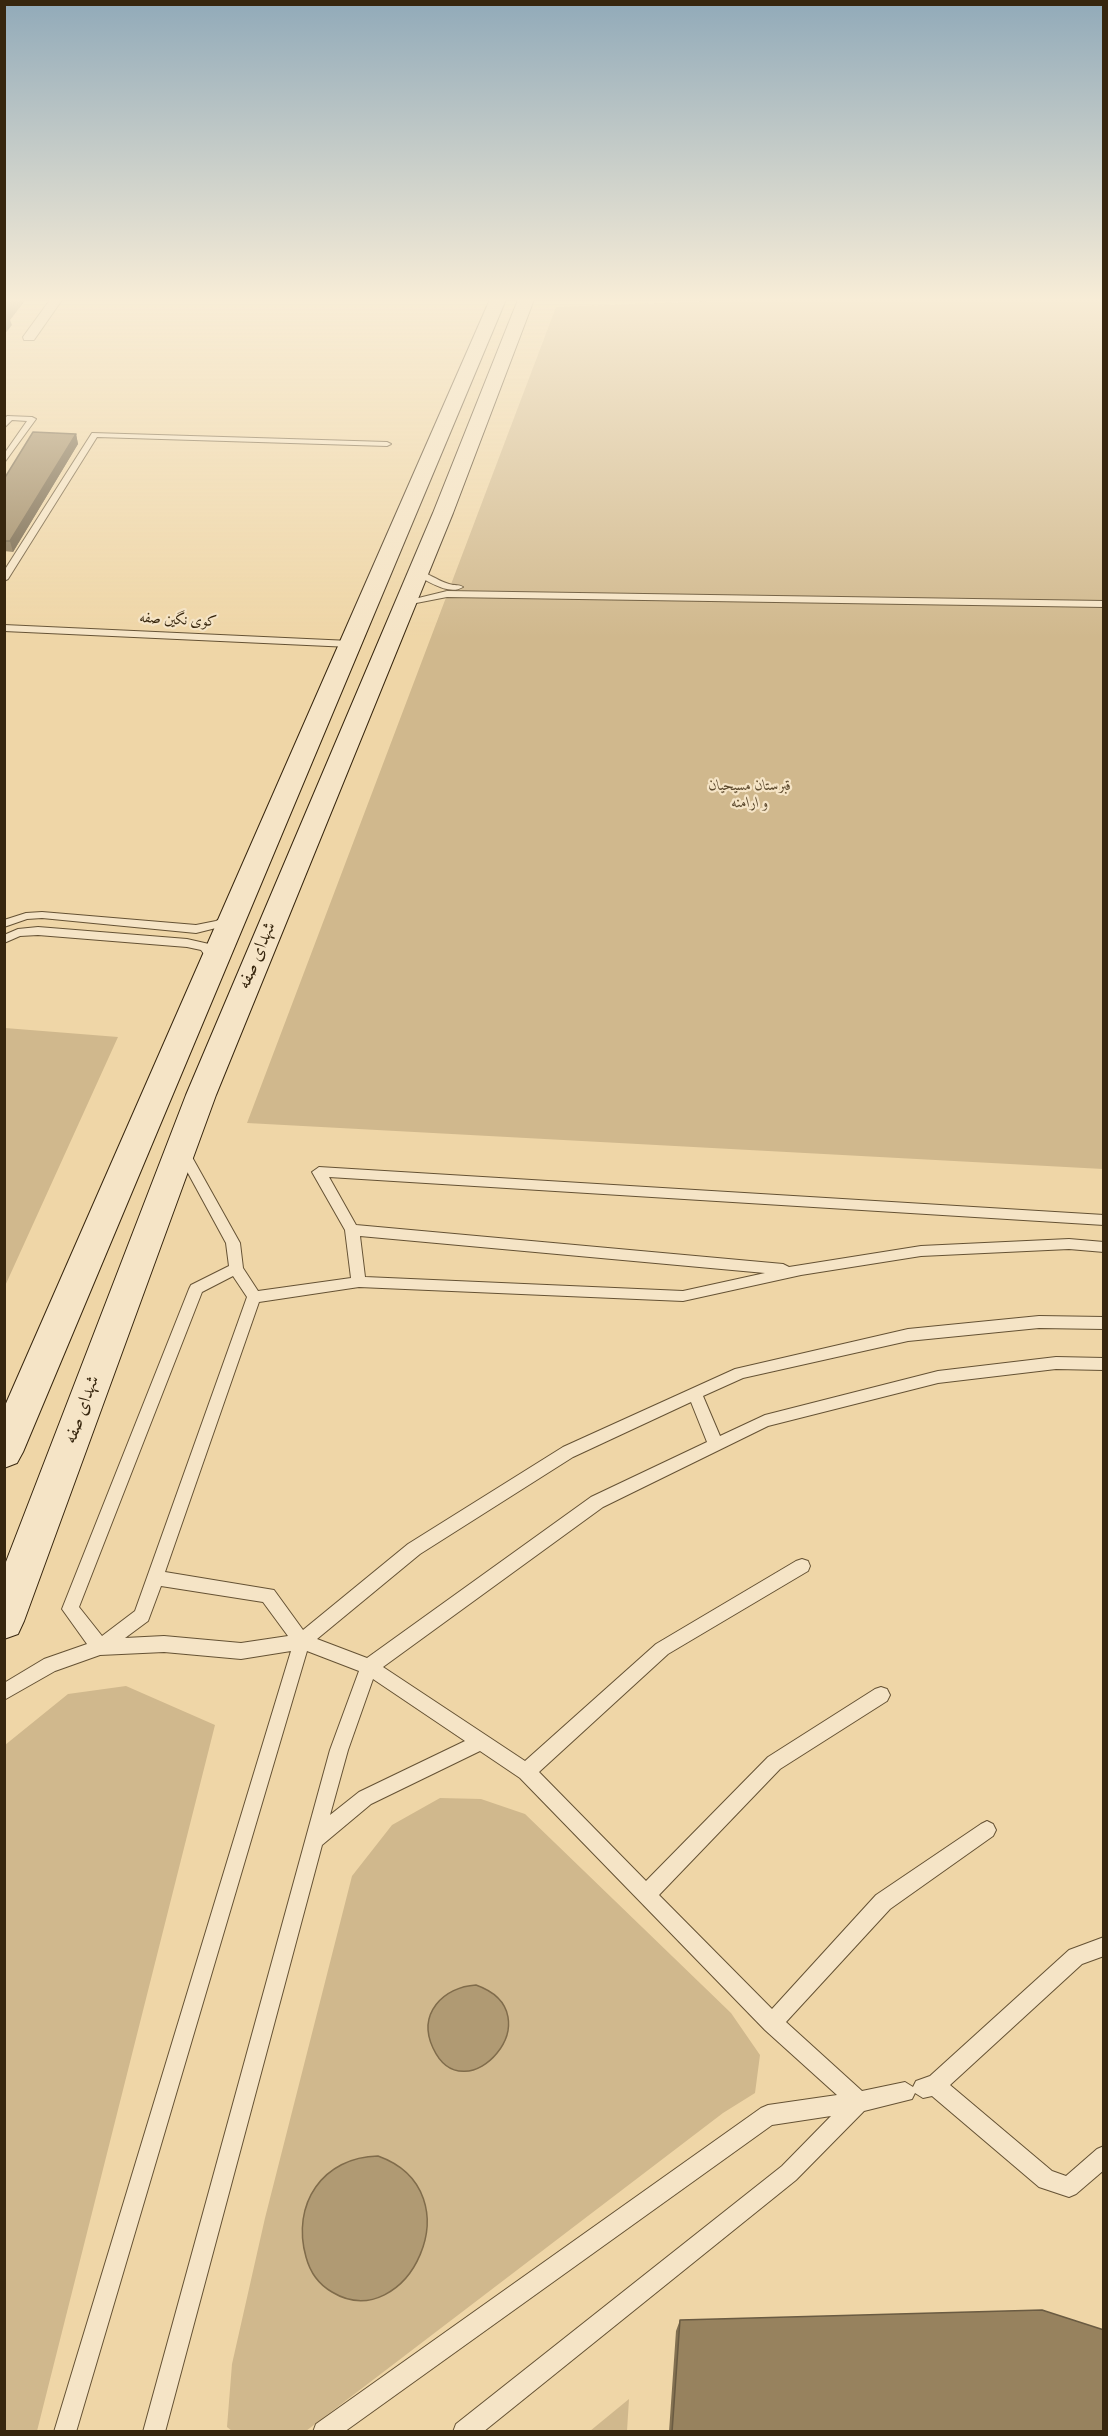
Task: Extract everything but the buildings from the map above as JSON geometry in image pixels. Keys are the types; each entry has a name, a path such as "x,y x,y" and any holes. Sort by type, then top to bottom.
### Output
{"main road":[{"path":"4,1452 450,411"},
{"name":"شهدای صفه","path":"4,1621 207,1079 483,411"},
{"path":"434,448 468,450"}],"lane":[{"path":"4,426 10,418 32,419 4,461"},
{"path":"4,579 95,435 387,444"},
{"path":"418,573 448,587 466,588 1104,598"},
{"path":"406,602 447,594 1104,604"},
{"name":"کوی نگین صفه","path":"4,628 350,644"},
{"path":"4,924 26,916 42,915 196,929 220,924 234,915"},
{"path":"4,940 18,933 38,932 187,943 205,947 214,959"},
{"path":"181,1149 233,1243 236,1269 254,1297"},
{"path":"359,1282 352,1230 319,1172 1104,1220"},
{"path":"352,1230 797,1270"},
{"path":"254,1297 359,1282 683,1296 797,1270 921,1251 1069,1244 1104,1247"},
{"path":"100,1647 70,1609 196,1289 236,1269"},
{"path":"100,1647 141,1616 254,1297"},
{"path":"4,1692 50,1665 100,1647 164,1644 241,1652 302,1641 414,1549 568,1452 740,1374 908,1335 1039,1322 1104,1323"},
{"path":"154,2432 339,1750 369,1667 597,1502 765,1421 938,1377 1056,1363 1104,1364"},
{"path":"695,1394 716,1445"},
{"path":"526,1772 662,1649 802,1566"},
{"path":"155,1578 268,1595 302,1641 369,1667 526,1772 772,2023 859,2102"},
{"path":"65,2432 302,1641"},
{"path":"646,1895 774,1763 881,1695"},
{"path":"315,1839 365,1798 481,1742"},
{"path":"772,2023 883,1902 987,1830"},
{"path":"324,2432 768,2115 859,2102 921,2089 1076,1957 1104,1946"},
{"path":"921,2089 1046,2180 1069,2187 1104,2156"},
{"path":"464,2432 789,2173 859,2102"}],"green space":[{"name":"قبرستان مسیحیان و ارامنه","path":"517,411 1103,411 1103,1169 247,1123"},
{"path":"4,1028 118,1037 5,1286"},
{"path":"126,1686 215,1725 37,2431 5,2431 5,1745 68,1694"},
{"path":"440,1798 481,1799 525,1814 731,2013 760,2055 755,2093 723,2113 306,2431 232,2431 227,2427 232,2364 265,2218 352,1876 392,1825"},
{"path":"629,2399 627,2431 590,2431"}],"shaded area":[{"path":"476,1985 499,1999 508,2017 506,2036 497,2053 482,2066 465,2071 447,2066 433,2048 428,2024 436,2004 444,1997 453,1991"},
{"path":"378,2156 408,2174 423,2199 427,2227 420,2254 405,2278 384,2295 359,2301 332,2292 315,2277 306,2257 303,2219 316,2187 327,2174 358,2158"}]}
